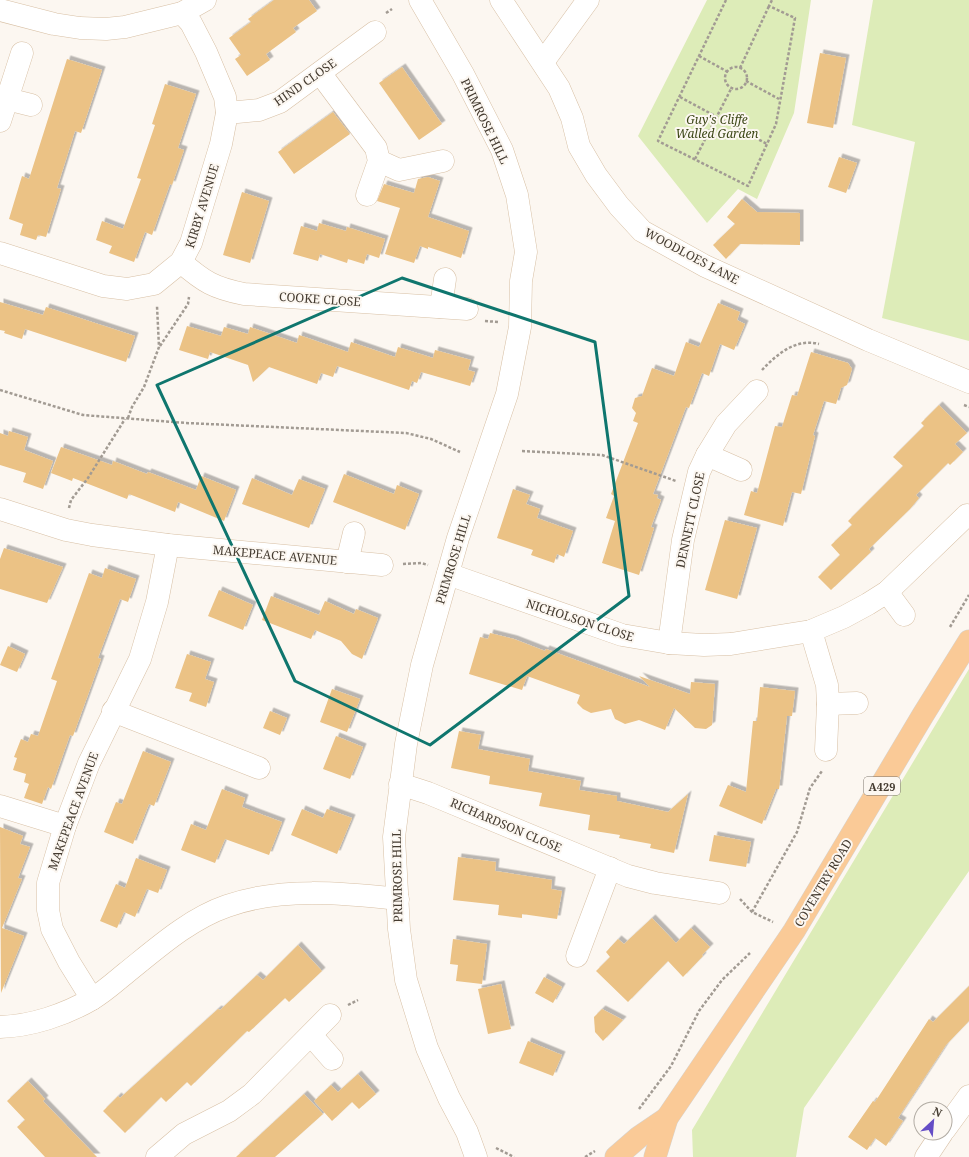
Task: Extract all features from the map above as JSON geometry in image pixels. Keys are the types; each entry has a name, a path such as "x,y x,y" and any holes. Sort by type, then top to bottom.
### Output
{"main road":[{"name":"COVENTRY ROAD","path":"655,1157 667,1118 794,931 969,641"},
{"name":"COVENTRY ROAD","path":"616,1157 639,1137 667,1118"}],"street":[{"path":"0,10 54,24 80,28 106,29 125,27 182,13 205,0"},
{"name":"PRIMROSE HILL","path":"420,0 463,74 502,150 517,195 526,252 521,281 520,328 507,394 458,538 442,571 422,665 400,784 394,838 402,956 415,1012 437,1072 467,1132 476,1157"},
{"name":"WOODLOES LANE","path":"501,0 559,88 572,118 579,146 596,175 619,206 642,231 712,269 868,340 969,382"},
{"path":"543,62 588,0"},
{"name":"KIRBY AVENUE","path":"0,253 115,289 127,290 146,287 161,280 181,262 191,243 221,144 227,113 225,97 206,52 191,24 182,13"},
{"name":"HIND CLOSE","path":"227,113 250,112 267,108 280,102 375,32"},
{"path":"0,121 22,53"},
{"path":"320,73 376,148 379,161 367,195"},
{"path":"7,99 31,106"},
{"path":"379,161 399,170 443,161"},
{"name":"COOKE CLOSE","path":"181,262 208,283 233,292 467,309"},
{"path":"441,307 445,279"},
{"name":"DENNETT CLOSE","path":"669,643 683,540 699,472 707,455 726,424 757,391"},
{"path":"707,455 741,470"},
{"name":"MAKEPEACE AVENUE","path":"0,509 66,530 92,535 168,545 382,565"},
{"name":"NICHOLSON CLOSE","path":"442,571 599,629 644,640 669,643 704,645 731,644 811,631 844,617 886,592 967,515"},
{"path":"347,562 354,533"},
{"name":"MAKEPEACE AVENUE","path":"92,999 60,946 52,929 48,910 48,884 65,826 89,763 113,711 140,659 147,639 163,575 168,545"},
{"path":"886,592 904,615"},
{"path":"811,631 827,685 828,704 826,750"},
{"path":"828,704 857,703"},
{"path":"113,711 259,768"},
{"name":"RICHARDSON CLOSE","path":"400,784 428,793 628,876 654,883 720,893"},
{"path":"0,806 65,826"},
{"path":"577,956 610,868"},
{"path":"0,1027 38,1021 64,1012 92,999 185,928 226,906 267,896 294,894 398,899"},
{"path":"156,1157 184,1134 229,1111 252,1094 330,1015"},
{"path":"311,1035 332,1059"},
{"path":"953,1118 969,1096"},
{"name":"PRIMROSE HILL","path":"467,1132 498,1154"},
{"path":"926,1157 937,1141"}],"path":[{"path":"726,0 658,141 748,186 776,124 779,99 795,18 769,6"},
{"path":"740,68 772,0"},
{"path":"699,56 728,72"},
{"path":"733,68 740,68 747,75 746,81 740,88 732,88 726,79 728,72 733,68"},
{"path":"746,81 779,99"},
{"path":"695,159 732,88"},
{"path":"680,97 767,144"},
{"path":"146,287 157,304 159,347"},
{"path":"66,530 71,500 88,478 144,387 159,347 188,304 190,290"},
{"path":"757,391 759,389 752,381 767,364 784,351 798,343 810,341 822,345"},
{"path":"0,390 83,414 186,423 406,433 431,439 460,452"},
{"path":"962,404 969,407"},
{"path":"522,451 602,455 695,488"},
{"path":"382,565 421,563 442,571"},
{"path":"752,912 797,832 810,788 816,777 836,755 825,753 826,750"},
{"path":"720,893 730,888 752,912 775,923 771,929"},
{"path":"638,1110 671,1066 699,1011 722,980 753,951"},
{"path":"498,1154 514,1157"}],"highlighted area":[{"path":"402,278 595,342 629,596 430,745 295,681 157,385"}],"green space":[{"name":"Guy's Cliffe Walled Garden","path":"707,0 811,0 794,113 757,199 738,189 707,223 638,136"},
{"path":"873,0 969,0 969,341 882,318 915,142 852,125"},
{"path":"969,669 969,871 804,1108 796,1157 693,1157 692,1130"}],"building":[{"path":"274,0 309,0 317,11 293,28 296,32 266,54 270,60 247,76 235,59 241,55 229,38 251,22 248,19"},
{"path":"820,53 846,58 833,128 807,123"},
{"path":"67,59 102,70 81,133 75,131 57,188 61,189 46,237 38,235 36,240 20,235 23,224 9,219 22,176 29,179"},
{"path":"402,67 442,124 419,140 379,83"},
{"path":"165,84 196,94 178,148 184,150 172,185 170,184 152,235 145,232 134,262 109,253 112,246 96,240 102,221 123,229 141,179 137,178 155,125 152,124"},
{"path":"333,112 350,134 294,174 278,152"},
{"path":"839,157 857,163 846,193 828,187"},
{"path":"428,177 440,181 428,217 469,231 461,258 428,247 428,249 420,246 414,263 385,254 400,208 377,201 384,184 414,193 418,179"},
{"path":"242,192 269,201 250,263 223,255"},
{"path":"742,199 757,212 800,213 800,245 740,244 726,259 713,245 735,224 727,217"},
{"path":"319,223 346,231 347,227 385,239 379,258 367,254 364,264 348,259 347,263 320,254 318,261 293,254 301,226 317,231"},
{"path":"0,302 43,315 46,307 135,336 126,362 25,329 22,339 4,333 5,331 0,330"},
{"path":"718,303 740,312 737,320 745,324 734,350 720,344 709,376 702,373 689,408 686,407 653,494 658,495 657,498 661,500 651,527 654,528 639,575 602,563 615,521 606,518 614,496 611,494 638,423 633,421 636,413 632,408 635,398 642,396 652,368 674,376 686,342 699,347"},
{"path":"187,326 221,336 224,327 248,334 250,327 297,343 299,335 348,352 351,342 395,357 398,347 433,358 435,350 471,360 468,370 475,372 470,386 421,372 417,383 412,381 409,390 337,366 333,377 321,373 317,384 269,367 253,382 248,365 210,352 208,359 179,350"},
{"path":"811,352 848,363 852,369 847,385 841,388 836,404 824,401 813,435 815,436 801,494 792,492 783,526 744,515 751,491 757,493 775,426 782,427 792,395 797,396"},
{"path":"939,405 967,433 955,444 963,452 950,465 948,463 916,495 919,498 910,509 869,549 871,552 831,590 818,577 840,555 831,545 852,525 848,521 903,466 893,457 924,426 921,423"},
{"path":"9,431 28,437 24,450 53,461 43,489 23,482 26,473 0,465 0,433 8,436"},
{"path":"61,447 112,465 113,461 147,474 148,472 196,490 201,476 236,490 224,521 178,502 175,512 129,494 127,499 73,478 72,481 51,473"},
{"path":"344,474 394,494 397,485 419,494 405,530 333,502"},
{"path":"252,478 292,495 299,479 325,489 309,528 242,504"},
{"path":"513,489 530,495 526,504 540,509 537,518 573,531 564,557 557,554 554,563 531,555 533,550 497,538"},
{"path":"725,520 757,528 737,599 705,590"},
{"path":"4,548 63,567 47,603 0,589 0,559"},
{"path":"105,568 136,579 128,602 120,599 98,658 101,659 73,736 70,735 51,789 48,787 42,804 24,798 29,784 24,782 26,774 13,770 17,758 14,757 21,739 28,742 31,734 38,736 57,681 51,679 89,573 102,578"},
{"path":"219,590 253,605 243,630 208,616"},
{"path":"271,596 319,615 325,601 354,614 356,609 378,618 362,659 352,654 341,641 315,630 311,639 262,620"},
{"path":"490,633 514,639 545,651 546,649 650,687 639,676 690,694 691,682 715,684 712,725 706,729 695,728 674,708 665,730 639,720 625,724 615,719 611,709 591,713 583,709 577,703 580,695 527,676 522,690 469,674 480,637 488,639"},
{"path":"8,646 25,654 17,672 0,665"},
{"path":"187,654 211,662 205,679 214,682 206,707 189,701 192,693 175,688"},
{"path":"760,687 795,691 792,716 787,716 779,789 776,789 762,824 719,806 728,785 746,792 753,721 757,721"},
{"path":"332,689 360,699 347,732 320,722"},
{"path":"270,711 287,718 280,735 263,728"},
{"path":"459,731 481,735 478,749 530,759 528,771 581,781 579,790 617,796 617,801 668,812 688,794 674,853 650,848 651,844 619,838 620,835 588,830 590,815 539,806 542,793 489,784 490,776 451,768"},
{"path":"336,736 363,747 350,779 323,769"},
{"path":"143,751 171,762 154,806 149,804 133,844 104,832 116,802 122,804"},
{"path":"222,789 245,798 242,807 282,822 269,855 225,839 215,863 181,850 191,824 206,830"},
{"path":"302,809 323,818 327,809 352,818 337,854 291,835"},
{"path":"0,827 23,836 20,844 30,847 18,878 22,879 2,928 24,936 1,993"},
{"path":"714,835 751,842 746,867 709,861"},
{"path":"458,857 496,862 495,871 552,880 551,889 562,891 557,919 522,914 522,918 498,915 499,905 453,900"},
{"path":"136,858 167,870 158,893 147,889 135,917 124,912 117,928 100,921 116,884 125,888"},
{"path":"652,918 676,943 691,928 710,947 683,977 668,961 628,1002 596,971 610,957 606,952 618,939 624,944"},
{"path":"453,939 487,944 482,984 456,981 458,965 450,964"},
{"path":"298,945 322,971 289,1002 285,998 249,1032 247,1031 191,1086 187,1082 166,1102 161,1097 125,1133 103,1111 118,1096 120,1098 218,1009 220,1010 257,975 263,980"},
{"path":"544,977 562,987 553,1003 535,993"},
{"path":"501,984 511,1029 488,1034 478,989"},
{"path":"969,986 969,1021 946,1045 898,1118 903,1121 886,1146 875,1138 867,1150 848,1137 873,1101 875,1102 929,1019 933,1022"},
{"path":"602,1009 623,1020 603,1041 595,1032 594,1017"},
{"path":"528,1041 562,1055 553,1076 519,1063"},
{"path":"358,1074 376,1094 359,1109 352,1102 332,1121 314,1101 331,1085 338,1092"},
{"path":"28,1081 45,1099 43,1101 97,1157 45,1157 17,1127 25,1120 7,1101"},
{"path":"304,1094 323,1114 275,1157 236,1157"}]}
